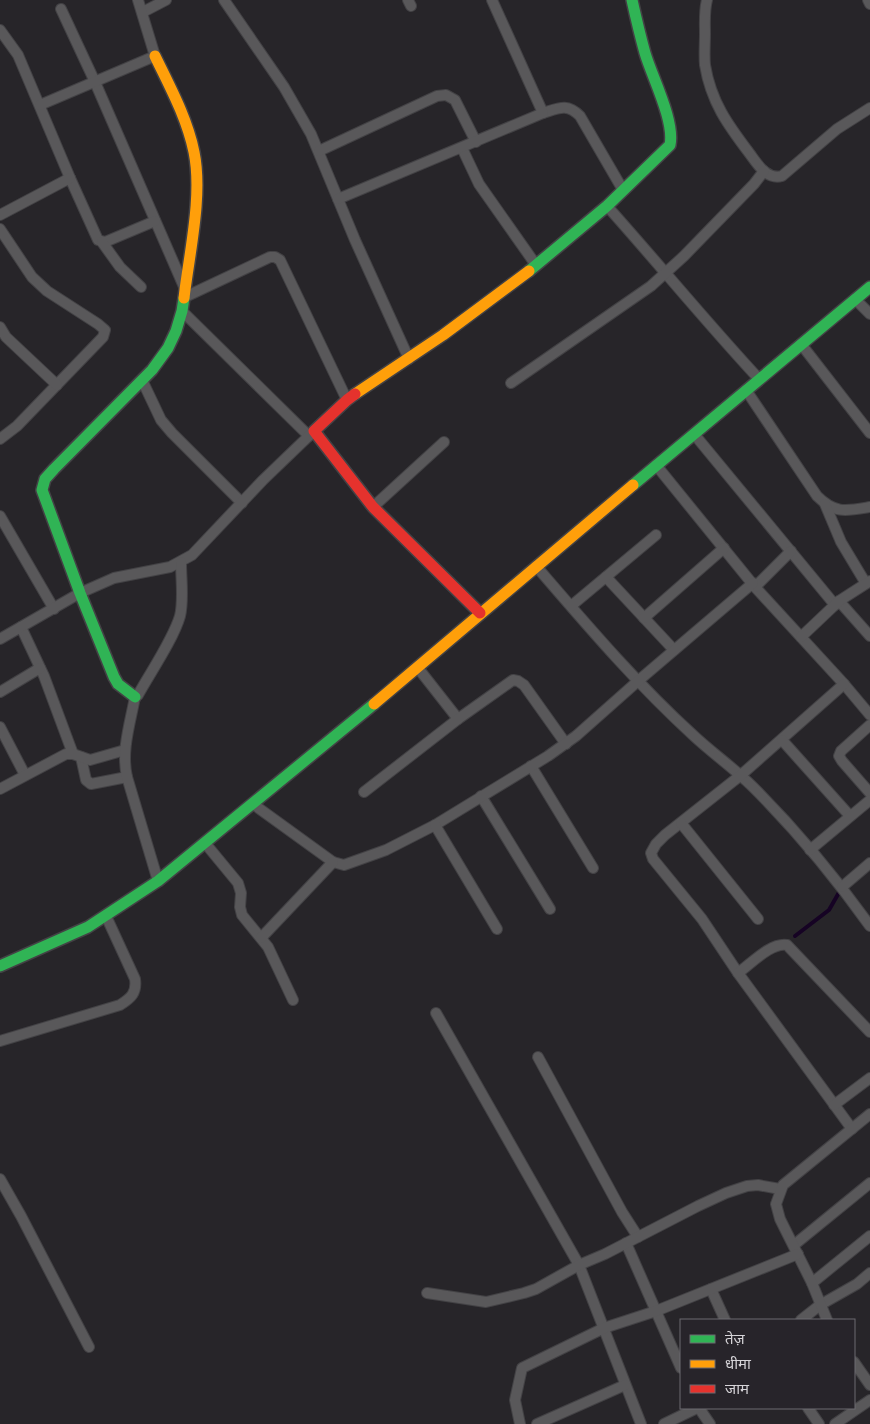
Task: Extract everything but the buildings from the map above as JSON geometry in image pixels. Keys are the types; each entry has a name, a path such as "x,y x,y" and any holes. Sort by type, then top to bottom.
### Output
{"street":[{"path":"135,697 118,684 80,593 42,490 42,484 54,469 152,370 168,348 182,311 196,204 196,165 194,151 180,110 155,56 138,0"},
{"path":"143,12 166,0"},
{"path":"224,0 299,110 319,151 338,199 409,359"},
{"path":"492,0 543,113"},
{"path":"1,636 54,610 80,593 114,578 170,567 192,555 347,400 444,335 536,265 607,206 670,145 672,136 646,54 632,0"},
{"path":"707,0 705,9 705,64 713,97 723,118 757,165 770,176 776,178 782,176 837,129 870,108"},
{"path":"868,0 870,4"},
{"path":"60,9 95,82 185,293"},
{"path":"0,30 18,55 96,237 102,242 111,257 141,288"},
{"path":"40,105 155,56"},
{"path":"319,151 436,96 446,95 455,100 476,142"},
{"path":"338,199 543,113 564,107 574,110 580,116 623,190"},
{"path":"462,148 479,184 536,265"},
{"path":"511,383 633,300 691,250 764,171"},
{"path":"0,215 70,178"},
{"path":"607,206 759,380"},
{"path":"102,242 155,221"},
{"path":"0,229 32,277 47,291 105,330 103,337 57,385 17,426 0,439"},
{"path":"185,293 270,257 280,260 347,400"},
{"path":"0,966 88,927 158,881 418,668 480,613 870,287"},
{"path":"855,299 870,314"},
{"path":"182,311 311,434 373,507 480,613"},
{"path":"0,327 6,337 57,385"},
{"path":"801,344 870,433"},
{"path":"142,380 161,420 242,503"},
{"path":"746,390 817,496 825,504 835,510 849,511 870,507"},
{"path":"694,434 791,551 837,603 870,636"},
{"path":"373,507 444,442"},
{"path":"656,466 754,585 870,715"},
{"path":"801,637 837,603 868,581 841,542 825,504"},
{"path":"0,516 54,610"},
{"path":"571,606 656,535"},
{"path":"644,618 724,548"},
{"path":"253,804 333,862 344,865 386,850 434,825 566,744 638,680 754,585 791,551"},
{"path":"158,881 127,778 124,764 125,750 135,697 138,695 170,638 180,616 182,603 181,562"},
{"path":"536,566 638,680 693,736 741,776 785,821 842,887 870,926"},
{"path":"606,577 674,650"},
{"path":"22,627 86,780 91,784 127,778"},
{"path":"0,692 40,668"},
{"path":"418,668 458,719"},
{"path":"364,792 458,719 513,680 524,685 566,744"},
{"path":"844,684 741,776 656,844 651,853 653,859 702,919 738,973 852,1129"},
{"path":"870,725 841,751 839,756 842,762 870,792"},
{"path":"0,727 25,775"},
{"path":"782,740 850,816"},
{"path":"0,788 66,754 90,760 125,750"},
{"path":"531,766 593,868"},
{"path":"482,796 550,910"},
{"path":"810,850 870,800"},
{"path":"681,823 758,919"},
{"path":"434,825 497,929"},
{"path":"205,843 238,883 241,892 240,907 242,915 272,954 293,1000"},
{"path":"261,938 333,862"},
{"path":"842,887 870,863"},
{"path":"0,1041 120,1005 133,994 136,988 135,979 106,916"},
{"path":"738,973 773,947 780,944 787,945 870,1032"},
{"path":"436,1013 579,1265 641,1424"},
{"path":"538,1057 622,1212 638,1237"},
{"path":"834,1105 870,1078"},
{"path":"827,1319 796,1249 780,1219 776,1204 783,1185 870,1114"},
{"path":"0,1179 89,1347"},
{"path":"520,1424 515,1400 522,1368 604,1328 656,1311 711,1289 796,1249 870,1183"},
{"path":"427,1293 486,1302 536,1289 579,1265 698,1206 747,1186 758,1184 780,1190"},
{"path":"812,1284 870,1236"},
{"path":"626,1243 680,1366"},
{"path":"803,1319 820,1305 869,1277"},
{"path":"711,1289 725,1319"},
{"path":"855,1363 870,1385"},
{"path":"537,1424 626,1385"},
{"path":"835,1424 870,1400"},
{"path":"664,1424 696,1409"},
{"path":"699,1409 710,1424"},
{"path":"809,1409 819,1424"}],"waterway":[{"path":"795,936 829,910 841,889"}],"traffic: fast":[{"path":"529,271 607,206 670,145 671,135 666,112 645,53 632,0"},
{"path":"633,485 870,287"},
{"path":"135,697 118,684 114,677 80,593 42,490 45,479 54,469 152,370 168,348 176,331 184,298"},
{"path":"0,966 88,927 158,881 374,704"}],"traffic: slow":[{"path":"155,56 178,103 194,152 197,187 196,206 184,298"},
{"path":"355,394 443,335 529,271"},
{"path":"374,704 633,485"}],"traffic: jam":[{"path":"355,394 314,431 373,507 480,613"}]}
